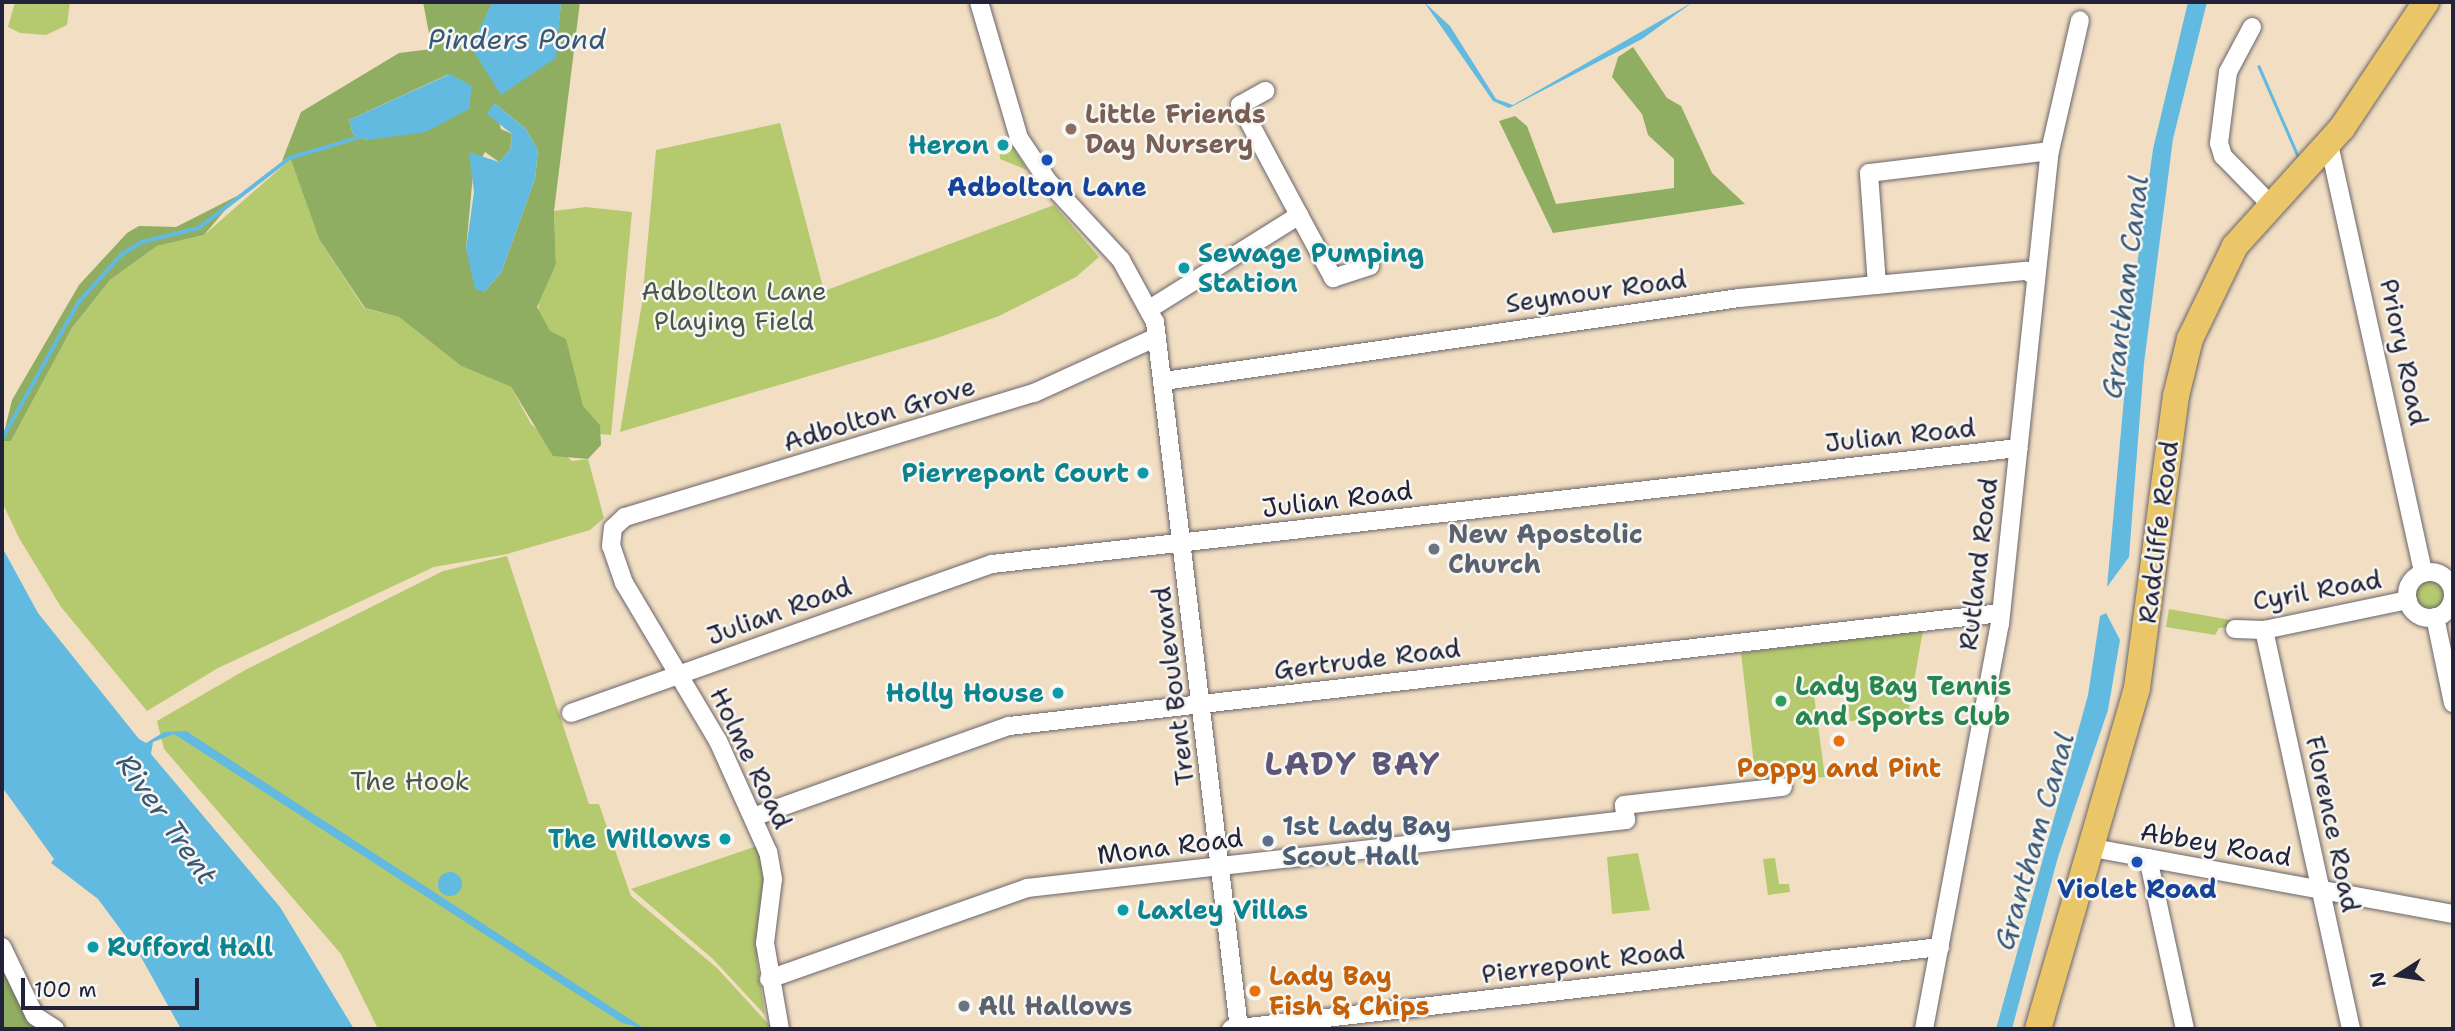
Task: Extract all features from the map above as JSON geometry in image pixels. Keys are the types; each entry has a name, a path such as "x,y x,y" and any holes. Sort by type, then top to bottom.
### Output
{"highway":[{"name":"Radcliffe Road","path":"2372,84 2414,2"},
{"name":"Radcliffe Road","path":"2038,1029 2093,848 2137,688 2176,396 2190,339 2218,274 2271,205 2329,144 2426,2"}],"street":[{"path":"979,2 1019,138 1121,260 1151,308 1157,337"},
{"name":"Rutland Road","path":"1924,1029 2001,614 2034,276 2050,151 2081,20"},
{"path":"2252,27 2228,72 2219,143 2223,156 2271,205"},
{"path":"1265,91 1240,105 1333,278 1370,266"},
{"name":"Priory Road","path":"2329,144 2423,573"},
{"path":"1877,285 1869,173 2050,151"},
{"path":"1151,308 1299,215"},
{"name":"Seymour Road","path":"1164,381 1633,311 2026,271 2034,276"},
{"name":"Trent Boulevard","path":"1157,337 1220,866 1236,1029"},
{"name":"Adbolton Grove","path":"613,528 625,517 1034,393 1157,337"},
{"name":"Julian Road","path":"571,713 992,564 2018,448"},
{"name":"Holme Road","path":"613,528 611,546 624,583 678,674 753,817 773,879 765,943 769,979 780,1029"},
{"path":"2423,573 2442,575 2453,589 2449,607 2435,617 2415,612 2407,600 2412,580 2423,573"},
{"name":"Cyril Road","path":"2235,629 2264,630 2407,600"},
{"name":"Gertrude Road","path":"753,817 1009,726 2001,614"},
{"path":"2435,617 2453,703"},
{"name":"Florence Road","path":"2264,630 2350,1029"},
{"name":"Mona Road","path":"769,979 1027,888 1626,820 1624,805 1783,787"},
{"name":"Abbey Road","path":"2093,848 2453,914"},
{"path":"2148,859 2185,1029"},
{"path":"2,947 35,1016 55,1029"},
{"name":"Pierrepont Road","path":"1236,1029 1940,947"}],"green space":[{"path":"15,2 70,2 67,25 46,35 20,33 8,27"},
{"path":"423,2 492,2 489,11 555,58 561,2 580,2 554,211 556,264 537,307 550,331 566,339 583,406 600,425 601,445 588,459 553,456 511,387 461,366 399,317 365,308 319,239 290,157 282,161 301,112 399,53 432,49","holes":["449,74 367,140 353,134 349,120","494,103 525,128 538,150 535,179 501,273 484,292 466,249 473,175 485,152 499,162 510,150 512,134 501,129"]},
{"path":"1633,47 1667,98 1681,106 1712,173 1745,204 1553,233 1499,121 1515,116 1527,126 1556,204 1674,188 1674,159 1648,135 1642,114 1612,77 1618,57"},
{"name":"Adbolton Lane Playing Field","path":"780,123 824,291 1054,205 1099,257 1076,277 999,316 934,339 620,432 642,303 656,150"},
{"path":"1011,141 1027,170 1000,159 999,147"},
{"path":"291,159 319,239 364,308 399,317 461,366 511,387 531,424 572,461 588,459 604,518 590,530 507,554 434,567 218,668 147,711 61,607 19,538 2,502 2,441 11,441 72,328 110,280 157,246 204,235"},
{"path":"237,196 204,235 157,246 110,280 72,328 11,441 2,441 12,400 79,285 127,233 139,226 176,227"},
{"path":"586,207 632,212 611,435 598,434 600,425 580,404 538,313 540,291 556,264 554,211"},
{"name":"The Hook","path":"507,556 589,804 599,804 631,896 717,968 773,1029 378,1029 341,954 164,749 157,721 247,669 443,571"},
{"path":"2429,580 2440,584 2444,595 2440,606 2429,610 2418,606 2414,595 2418,584"},
{"path":"2169,609 2236,621 2236,626 2219,628 2215,635 2166,627"},
{"name":"Lady Bay Tennis and Sports Club","path":"1923,630 1908,716 1850,721 1847,691 1814,695 1825,777 1756,782 1741,653"},
{"path":"757,846 766,881 757,961 765,1015 713,959 631,889"},
{"path":"1638,853 1650,910 1612,914 1607,857"},
{"path":"1775,858 1779,884 1789,884 1790,892 1768,895 1763,859"},
{"path":"2,961 32,1024 38,1029 2,1029"}],"water":[{"name":"Pinders Pond","path":"492,2 561,2 556,58 501,95 471,47"},
{"path":"1424,2 1450,26 1496,99 1513,105 1693,2 1642,39 1509,108 1493,101"},
{"name":"Grantham Canal","path":"2188,2 2207,2 2173,139 2144,363 2129,557 2107,587 2134,287 2153,149"},
{"path":"2260,65 2300,157 2298,160 2257,66"},
{"path":"450,74 472,86 469,109 426,132 367,140 353,134 349,120"},
{"path":"494,103 525,128 538,150 535,179 501,273 484,292 475,289 466,249 474,192 469,152 499,162 510,150 512,134 487,114"},
{"name":"River Trent","path":"2,547 38,613 139,739 146,743 164,732 186,731 645,1029 622,1023 174,734 153,742 151,754 280,907 354,1029 181,1029 141,957 98,899 51,863 54,859 2,787"},
{"name":"Grantham Canal","path":"2106,613 2120,640 2108,710 2058,857 2012,1029 1996,1029 2088,695 2100,616"},
{"path":"450,872 459,875 462,884 459,893 450,896 441,893 438,884 441,875"}],"waterway":[{"path":"2,439 78,303 121,255 142,242 199,228 290,158 360,137"}],"place":[{"name":"Little Friends Day Nursery","path":"1071,129"},
{"name":"Heron","path":"1003,145"},
{"name":"Adbolton Lane","path":"1047,160"},
{"name":"Sewage Pumping Station","path":"1184,268"},
{"name":"Pierrepont Court","path":"1143,473"},
{"name":"New Apostolic Church","path":"1434,549"},
{"name":"Holly House","path":"1058,693"},
{"name":"Lady Bay Tennis and Sports Club","path":"1781,701"},
{"name":"Poppy and Pint","path":"1839,741"},
{"name":"The Willows","path":"725,839"},
{"name":"1st Lady Bay Scout Hall","path":"1268,841"},
{"name":"Violet Road","path":"2137,862"},
{"name":"Laxley Villas","path":"1123,910"},
{"name":"Rufford Hall","path":"93,947"},
{"name":"Lady Bay Fish & Chips","path":"1255,991"},
{"name":"All Hallows","path":"964,1006"}],"district":[{"name":"LADY BAY","path":"1353,764"}]}
